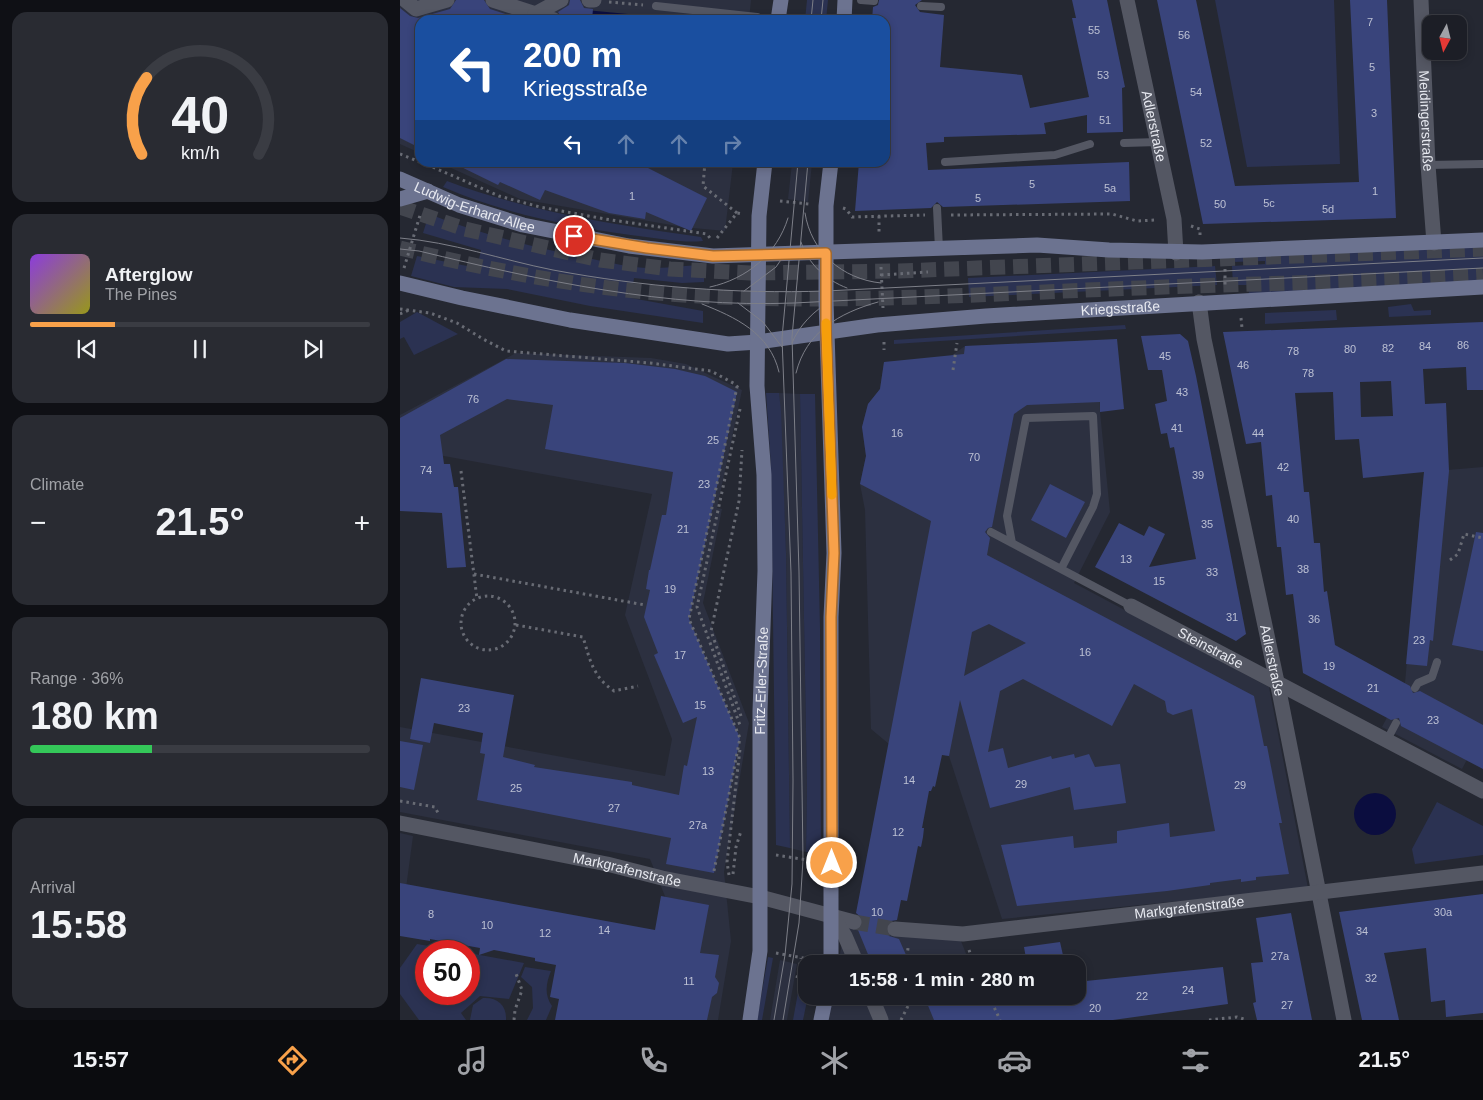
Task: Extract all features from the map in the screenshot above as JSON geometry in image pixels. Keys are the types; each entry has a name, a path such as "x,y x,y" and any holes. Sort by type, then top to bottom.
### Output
{"main road":[{"path":"779,15 781,0"},
{"path":"844,15 845,0"},
{"name":"Fritz-Erler-Straße","path":"750,1020 760,951 760,711 765,562 764,475 757,386 759,216 764,167"},
{"path":"829,167 820,206 826,253 826,331 834,553 831,617 833,917 831,955"},
{"name":"Ludwig-Erhard-Allee","path":"400,179 481,212 574,236 698,254 759,255"},
{"path":"400,199 428,191"},
{"path":"759,255 1037,246 1176,253 1483,240"},
{"path":"401,278 479,302 639,332 711,342 758,342"},
{"name":"Kriegsstraße","path":"758,342 826,331 884,325 1199,302 1483,287"},
{"path":"821,1020 824,1005"}],"street":[{"path":"405,0 416,9 447,0"},
{"path":"493,0 538,15"},
{"path":"535,14 561,0"},
{"path":"589,0 594,0"},
{"name":"Adlerstraße","path":"1127,0 1174,219 1176,253"},
{"name":"Meidingerstraße","path":"1421,0 1428,164 1434,242"},
{"name":"Adlerstraße","path":"1199,302 1204,339 1276,681 1344,1020"},
{"name":"Steinstraße","path":"1131,606 1483,791"},
{"name":"Markgrafenstraße","path":"400,823 607,864 662,878 760,897 854,922"},
{"name":"Markgrafenstraße","path":"895,929 963,934 1483,873"},
{"path":"833,917 845,936 853,955"},
{"path":"875,1005 881,1020"}],"lane":[{"path":"861,0 874,1"},
{"path":"656,6 732,15"},
{"path":"921,6 941,8"},
{"path":"1124,143 1158,142"},
{"path":"944,162 1055,155 1090,144"},
{"path":"1428,164 1483,164"},
{"path":"937,212 939,249"},
{"path":"1012,543 1007,516 1026,418 1093,416 1098,494 1061,569"},
{"name":"Steinstraße","path":"991,532 1131,606"},
{"path":"1415,688 1418,683 1432,677 1437,662"},
{"path":"1387,740 1396,723"}],"path":[{"path":"610,2 639,4"},
{"path":"400,154 415,160"},
{"path":"431,167 499,196 605,219 707,234 714,242 738,213"},
{"path":"705,167 703,186 738,213 759,216"},
{"path":"401,278 436,169"},
{"path":"780,201 846,209 852,217 937,212 1112,214 1137,221 1174,219"},
{"path":"879,216 884,350"},
{"path":"881,276 928,272"},
{"path":"400,309 412,309 430,313 457,323 483,340 506,351 711,370 737,387 743,398"},
{"path":"400,314 412,309"},
{"path":"953,370 957,343"},
{"path":"704,871 714,873 740,738 689,619 737,387"},
{"path":"731,891 728,862 742,730 697,607 742,406 744,414"},
{"path":"742,780 742,719 711,631 739,501 743,447"},
{"path":"461,471 477,599"},
{"path":"1450,560 1458,554 1464,534 1483,538"},
{"path":"474,574 645,605"},
{"path":"485,596 503,600 510,607 516,625 513,634 500,648 490,651 472,646 462,631 463,612 468,604 477,599 485,596"},
{"path":"516,625 583,637 592,664 601,682 614,692 638,686"},
{"path":"731,891 736,847 741,830"},
{"path":"731,846 797,859 832,863"},
{"path":"760,951 798,957"},
{"path":"514,1020 515,1010 522,990 516,971"},
{"path":"797,978 798,973"},
{"path":"901,1020 908,1005"},
{"path":"993,1005 1000,1020"},
{"path":"1209,1020 1237,1017 1247,1020"}],"shaded area":[{"path":"400,0 751,0 750,15 415,15 415,151 400,144"},
{"path":"807,0 828,0 826,15 806,15"},
{"path":"1215,0 1334,0 1340,164 1247,167"},
{"path":"575,9 638,15 595,15 574,13"},
{"path":"449,167 733,167 725,231 683,227 520,199"},
{"path":"792,167 812,167 808,202 788,199"},
{"path":"447,181 478,192 541,209 637,228 701,237 703,241 681,241 646,237 569,225 517,213 443,187"},
{"path":"429,214 507,239 621,265 661,268 704,265 704,282 682,283 634,278 631,298 703,311 703,323 590,306 507,289 454,287 411,276 417,256 477,268 481,250 423,233"},
{"path":"1483,244 1483,282 1249,294 1248,285 1233,285 1232,266 1265,264 1265,261 1232,262 1232,257"},
{"path":"1215,266 1217,285 969,297 968,278"},
{"path":"1411,304 1414,311 1431,310 1431,315 1389,317 1388,307"},
{"path":"1336,310 1337,320 1265,324 1265,313"},
{"path":"417,312 458,334 414,355 404,337 400,339 400,322"},
{"path":"1125,325 1126,329 894,344 894,340"},
{"path":"1099,340 1100,412 1110,512 1074,583 1269,687 1308,888 1002,919 949,756 889,744 871,729 865,510 860,484 866,456 862,427 868,404 880,389 884,362 948,358 965,346"},
{"path":"516,353 651,358 686,364 742,390 717,508 722,509 703,603 749,723 724,872 731,941 718,1020 664,1020 681,936 650,859 400,812 400,727 665,776 672,739 625,615 652,494 400,448 400,415"},
{"path":"766,393 779,393 781,411 786,553 790,848 776,845 771,467"},
{"path":"779,393 800,394 807,788 806,852 790,848 786,553"},
{"path":"800,394 815,394 820,628 821,853 806,852 807,788"},
{"path":"1483,467 1483,729 1462,769 1382,727 1405,683 1424,472"},
{"path":"1371,793 1379,793 1390,799 1396,814 1390,829 1379,835 1371,835 1360,829 1354,818 1354,810 1360,799"},
{"path":"1437,802 1483,826 1483,855 1415,864 1412,849"},
{"path":"400,833 413,836 400,933"},
{"path":"846,923 961,941 966,955 840,955"},
{"path":"415,947 415,1005 470,1005 461,1013 466,1020 419,1020 400,994 400,968"},
{"path":"480,955 524,963 509,999 480,996"},
{"path":"768,957 773,958 762,1020 757,1020"},
{"path":"780,960 797,964 787,1020 770,1020"},
{"path":"525,967 551,971 547,989 549,1002 552,1006 546,1020 527,1020 533,1008 532,987 521,977"},
{"path":"798,992 798,1005 806,1005 803,1020 793,1020"},
{"path":"488,998 500,1003 505,1010 506,1020 470,1020 473,1005 480,1005 480,1000"},
{"path":"830,1005 988,1005 994,1020 827,1020"}],"building":[{"path":"456,0 484,0 490,9 509,15 429,15 450,9"},
{"path":"570,0 580,0 584,8 593,9 592,15 560,15 558,12 569,5"},
{"path":"879,0 922,0 915,5 920,12 944,15 940,67 1022,75 1030,108 1089,97 1072,18 1076,18 1072,0 1107,0 1125,87 1122,88 1123,132 1087,133 1087,115 1044,123 1046,134 944,137 944,142 926,143 928,170 1129,162 1130,201 943,207 937,202 931,208 855,211 859,167 890,167 890,15 872,15 873,7 878,5"},
{"path":"1157,0 1196,0 1235,186 1359,182 1350,0 1387,0 1396,218 1203,224"},
{"path":"400,8 410,16 415,17 415,146 400,138"},
{"path":"461,167 648,167 707,198 691,231 646,212 645,219 609,213 545,190 540,200 500,182 498,185"},
{"path":"1483,322 1483,390 1467,390 1466,367 1423,369 1425,404 1446,403 1449,471 1433,641 1430,640 1427,666 1406,664 1424,472 1363,478 1359,439 1335,440 1333,392 1295,393 1304,492 1309,492 1314,543 1320,543 1324,592 1327,591 1335,645 1410,686 1413,693 1420,691 1483,725 1483,769 1401,726 1399,718 1391,720 1303,673 1293,594 1286,595 1281,547 1277,547 1272,495 1266,496 1261,442 1246,444 1223,332","holes":["1391,381 1393,416 1361,417 1360,382"]},
{"path":"1180,334 1188,341 1196,376 1246,634 1236,641 1095,567 1119,523 1144,536 1149,526 1165,534 1149,567 1196,559 1174,447 1170,448 1167,433 1161,434 1155,404 1167,401 1162,370 1148,370 1141,336"},
{"path":"1117,339 1124,409 1100,412 1100,402 1027,405 1014,414 992,527 988,528 985,532 990,538 987,555 1254,696 1264,746 1267,746 1282,823 1279,823 1289,874 1256,877 1256,880 1241,882 1241,879 1210,883 1210,885 1167,891 1017,906 1001,845 1073,836 1074,848 1117,843 1117,831 1169,823 1170,837 1215,831 1192,709 1173,715 1167,712 1165,701 1134,684 1112,726 1023,679 1000,691 988,752 1003,748 1008,768 1051,756 1052,759 1074,754 1075,758 1089,754 1095,767 1120,764 1126,803 1074,810 1070,787 990,808 960,700 949,756 942,755 935,787 933,786 931,791 929,791 922,828 924,828 921,847 918,846 907,901 901,900 897,920 891,921 886,928 889,936 899,939 906,955 868,955 858,930 863,925 863,919 856,913 931,521 860,484 866,456 862,427 868,404 880,389 884,362 964,354 965,346","holes":["989,624 1026,643 964,676 972,632"]},
{"path":"506,359 625,363 675,369 705,376 737,392 689,619 740,738 714,873 666,864 671,838 477,800 485,754 480,753 483,733 434,723 430,743 410,739 421,678 514,695 503,757 535,765 534,767 632,782 632,785 679,795 684,765 687,766 697,717 683,723 654,655 658,653 644,617 650,590 646,589 649,570 662,515 666,515 673,472 545,449 553,405 507,399 440,435 444,464 450,464 454,487 458,487 466,567 447,568 442,513 400,511 400,418"},
{"path":"1050,484 1085,502 1066,538 1031,520"},
{"path":"1476,532 1483,533 1483,651 1452,645"},
{"path":"400,741 423,745 414,790 400,787"},
{"path":"400,883 655,930 661,896 709,905 700,953 719,955 715,977 719,983 717,993 712,997 707,1020 555,1020 559,999 550,997 556,965 535,961 535,958 494,950 480,955 480,940 424,940 400,936"},
{"path":"1483,894 1483,1013 1446,1017 1445,1000 1431,1002 1426,948 1384,953 1399,1020 1362,1020 1339,912"},
{"path":"1291,913 1312,1020 1257,1020 1253,1003 1256,1002 1251,963 1263,962 1256,918"},
{"path":"1060,942 1063,955 1025,955 1024,947"},
{"path":"1223,967 1228,1004 1113,1020 934,1020 928,1005 1086,1005 1086,981"}],"tunnel":[{"path":"400,207 465,229 600,260 670,269 750,273 899,271 1483,249"},
{"path":"400,248 500,270 601,287 669,294 780,299 891,298 1483,275"},
{"path":"854,922 895,929"}],"tram line":[{"path":"812,15 813,0"},
{"path":"822,15 823,0"},
{"path":"774,1020 785,955 792,884 791,573 782,338 798,167"},
{"path":"783,1020 799,923 803,860 799,572 792,337 808,167"},
{"path":"805,213 808,227 814,240 831,261 854,276 881,283"},
{"path":"710,287 736,278 759,263 776,243 788,218"},
{"path":"400,238 439,243 553,270 621,281 689,288 792,292 1483,258"},
{"path":"801,242 813,264 832,281 847,288"},
{"path":"400,249 419,251 558,282 605,290 652,297 746,303 794,303 1483,268"},
{"path":"744,291 776,267 787,251"},
{"path":"792,343 798,331 808,319 830,302"},
{"path":"796,373 808,346 826,326 850,312 878,302"},
{"path":"738,303 763,322 782,347"},
{"path":"702,304 727,315 749,328 768,347 779,372"}],"slow traffic":[{"path":"826,323 832,495"}],"route":[{"path":"574,236 629,246 713,256 826,253 826,331 834,553 831,617 832,863"}]}
